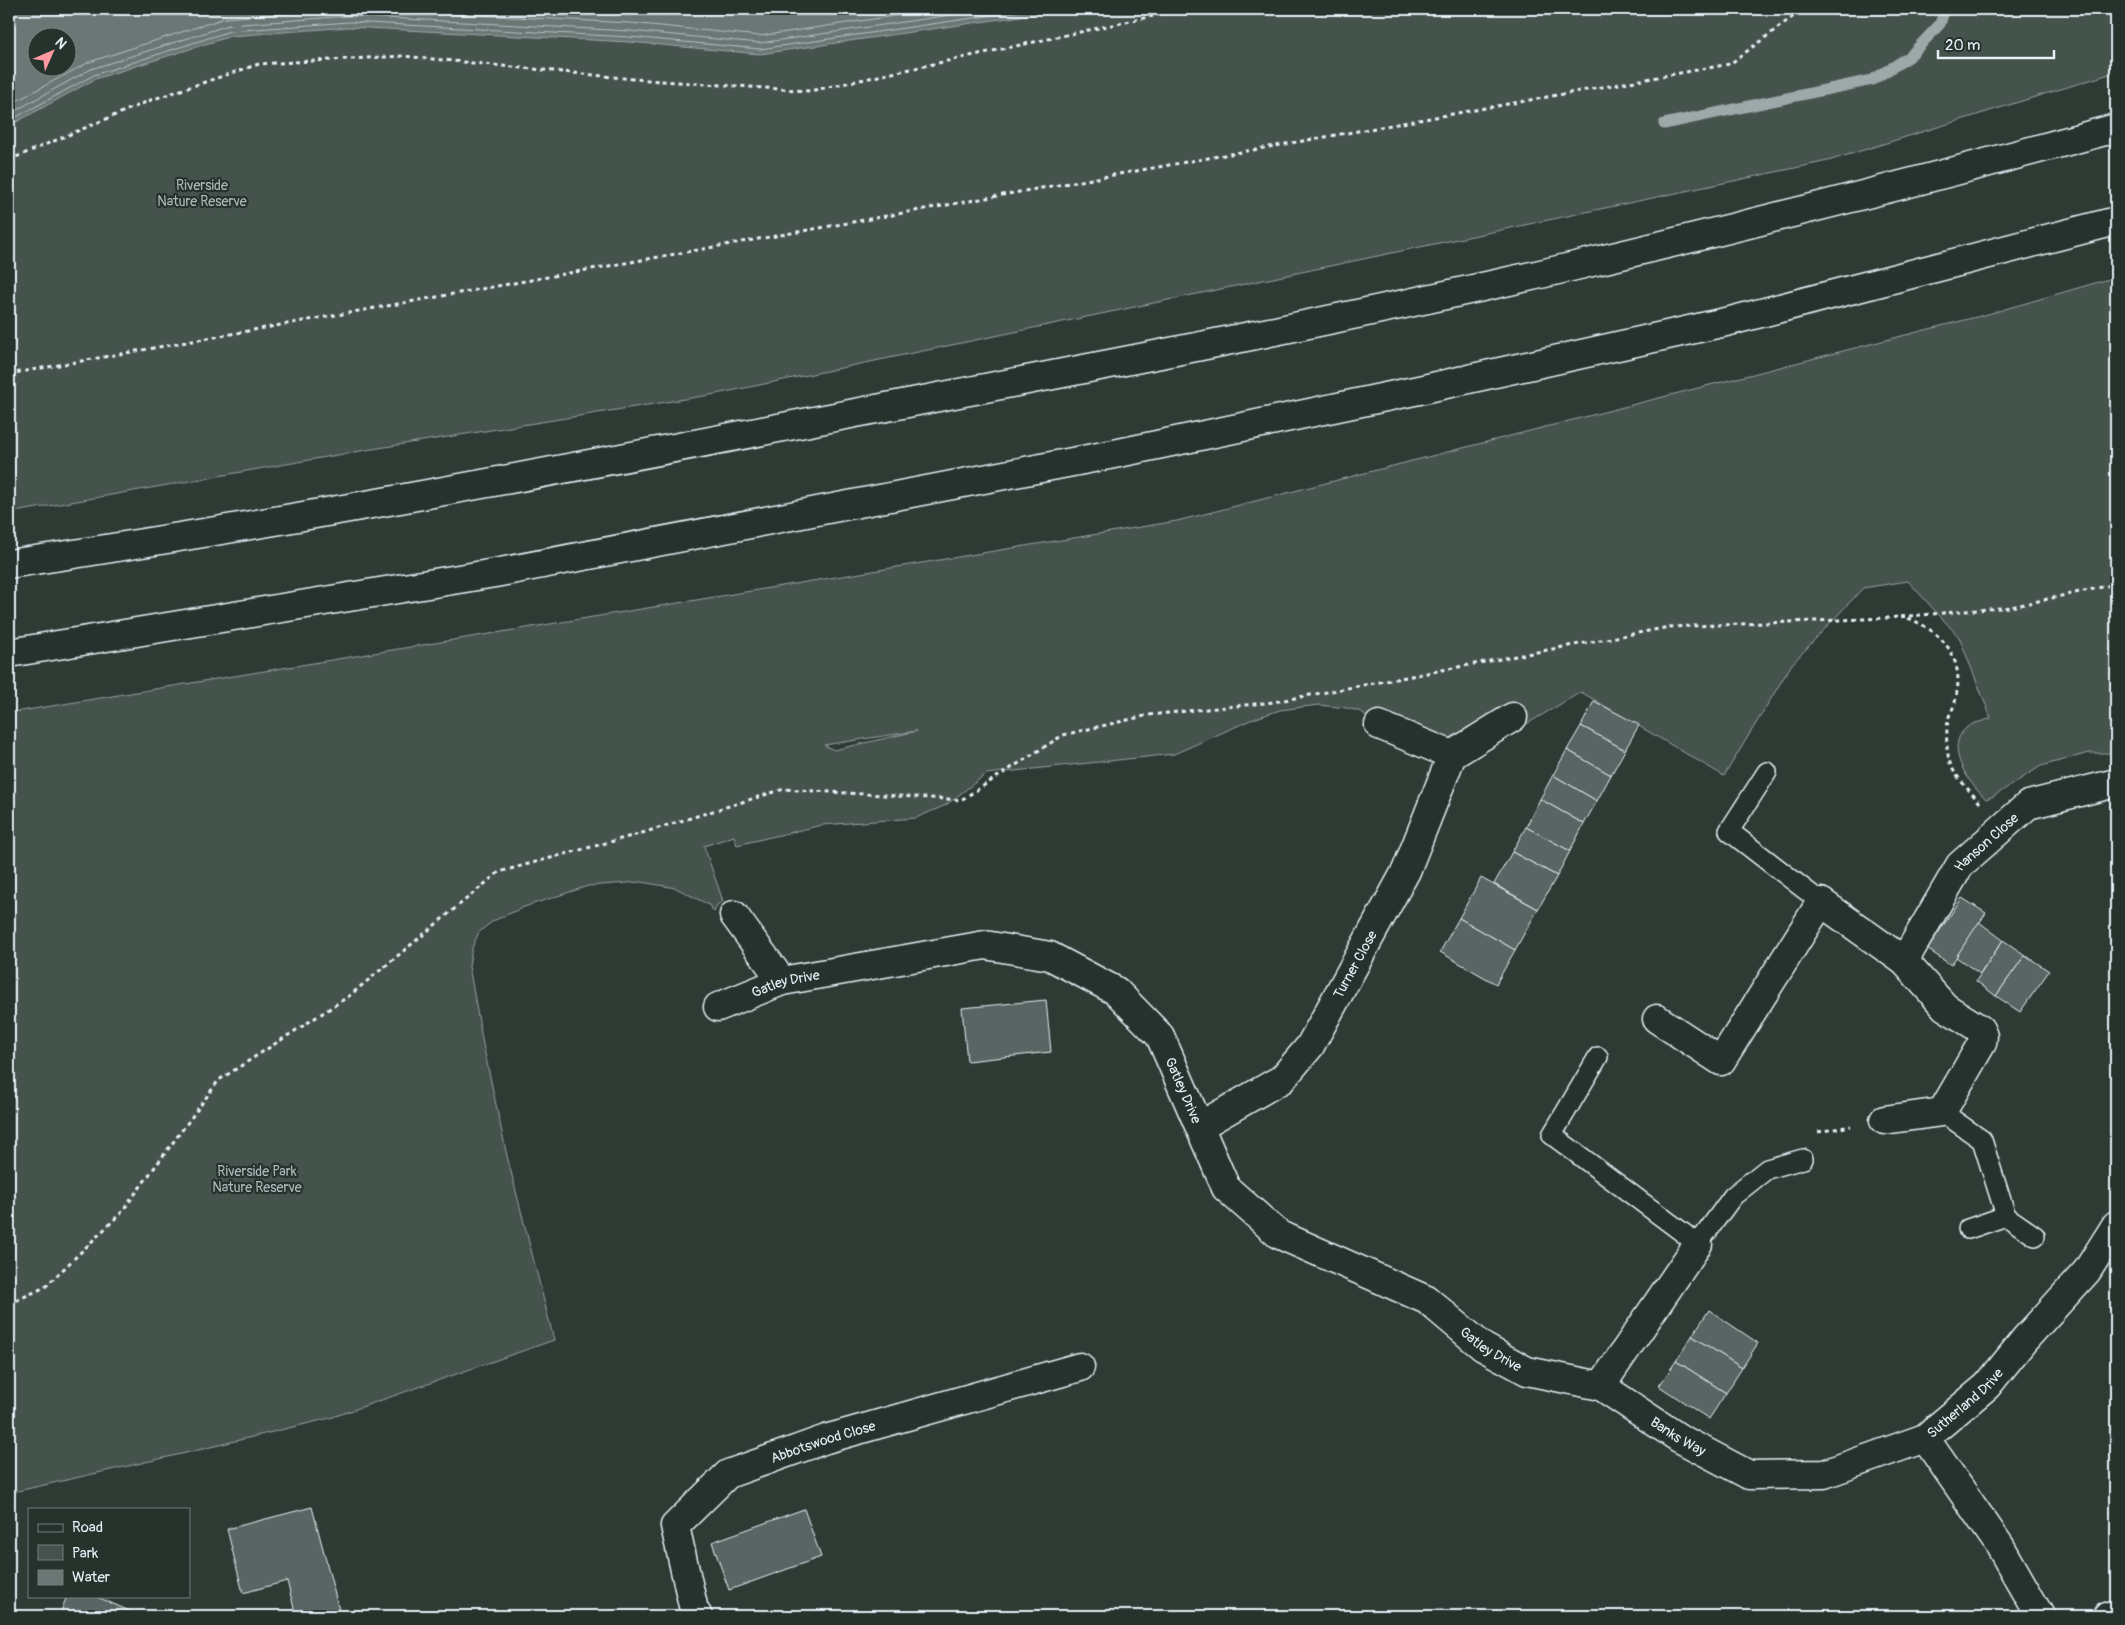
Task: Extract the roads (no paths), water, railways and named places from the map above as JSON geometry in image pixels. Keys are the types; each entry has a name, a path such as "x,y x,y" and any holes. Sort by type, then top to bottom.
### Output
{"main road":[{"path":"9,564 121,547 577,467 1265,332 1570,267 1919,181 2116,128"},
{"path":"9,652 504,571 1114,454 1419,390 1730,321 2116,221"},
{"path":"1379,725 1452,755 1513,717"},
{"name":"Turner Close","path":"1200,1126 1282,1079 1310,1046 1406,871 1452,755"},
{"name":"Hanson Close","path":"1904,961 1960,865 2028,805 2116,784"},
{"path":"1657,1019 1721,1061 1821,902 1904,961 1945,1007 1980,1029 1983,1036 1982,1043 1942,1112 1884,1120"},
{"path":"734,915 782,980"},
{"name":"Gatley Drive","path":"718,1008 782,980 985,944 1050,956 1116,991 1160,1036 1226,1188 1278,1234 1427,1300 1483,1347 1527,1371 1601,1386"},
{"name":"Sutherland Drive","path":"2040,1616 2000,1546 1925,1438 1987,1386 2025,1338 2087,1271 2116,1225"},
{"path":"1601,1386 1698,1244"},
{"name":"Abbotswood Close","path":"698,1616 694,1610 675,1526 728,1474 826,1439 1080,1367"},
{"name":"Banks Way","path":"1601,1386 1679,1438 1748,1476 1824,1474 1925,1438"},
{"path":"2107,1616 2116,1613"}],"lane":[{"path":"1767,772 1729,831 1821,902"},
{"path":"1598,1057 1552,1135 1698,1244 1734,1196 1766,1169 1803,1159"},
{"path":"1942,1112 1982,1140 2006,1216 2035,1236"},
{"path":"1968,1229 2006,1216"}],"water":[{"path":"9,9 1069,9 760,54 629,42 349,27 231,36 95,79 9,126"}],"waterway":[{"path":"1664,124 1872,80 1909,57 1940,24 1945,9"}],"park label":[{"name":"Riverside Nature Reserve","path":"202,194"},
{"name":"Riverside Park Nature Reserve","path":"257,1180"}]}
